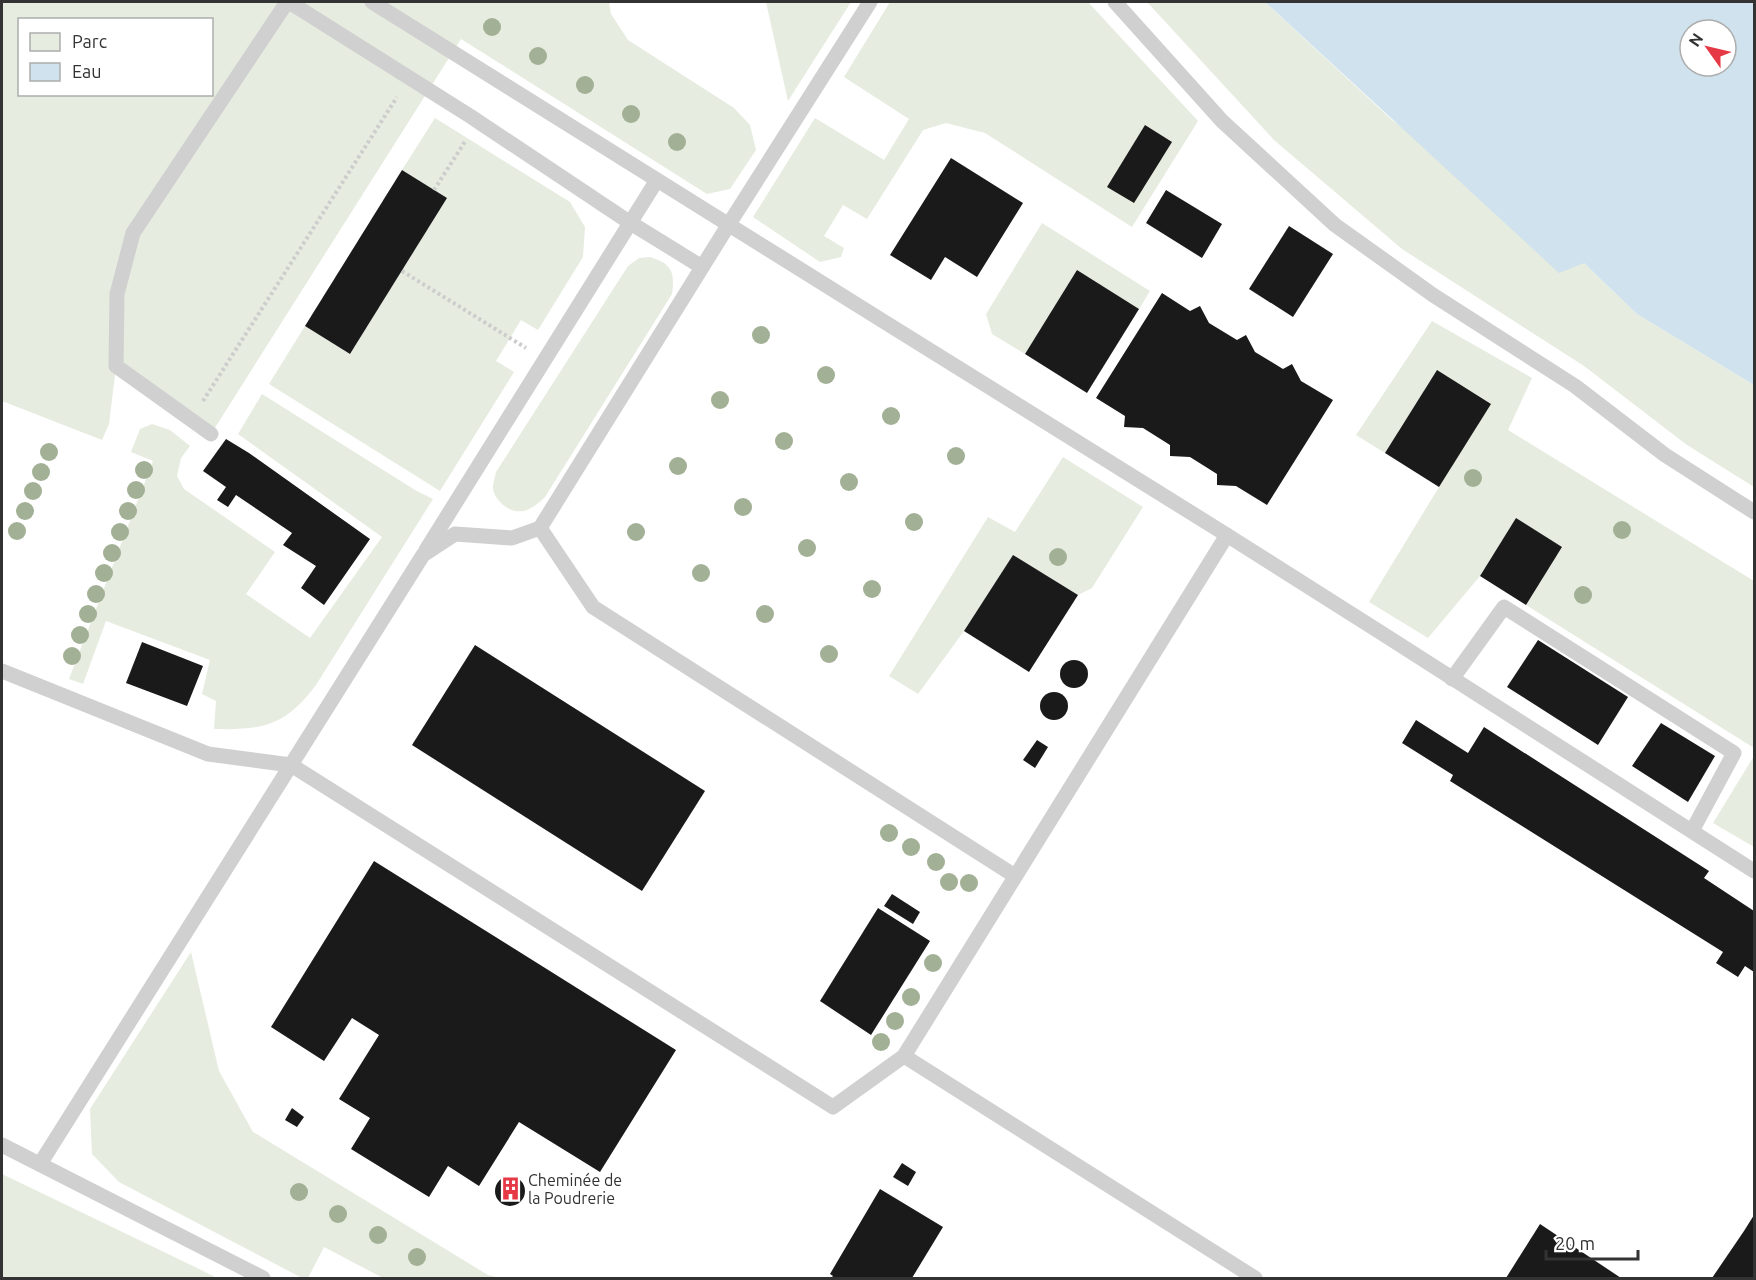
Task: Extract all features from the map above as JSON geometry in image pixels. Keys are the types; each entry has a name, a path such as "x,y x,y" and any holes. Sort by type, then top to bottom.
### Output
{"lane":[{"path":"211,434 116,366 117,294 133,233 288,2 478,121 629,222 702,267"},
{"path":"372,2 1227,536 1755,871"},
{"path":"423,555 455,534 512,538 540,528 870,2"},
{"path":"1114,2 1222,121 1335,225 1433,295 1575,386 1665,455 1755,512"},
{"path":"40,1164 657,180"},
{"path":"540,528 593,607 1015,876"},
{"path":"2,670 208,754 291,765 833,1107 904,1056 1227,536"},
{"path":"1452,679 1504,607 1734,753 1692,831"},
{"path":"904,1056 1255,1278"},
{"path":"2,1145 263,1278"}],"path":[{"path":"192,420 410,78"},
{"path":"434,190 478,121"},
{"path":"402,271 544,360"}],"green space":[{"path":"2,2 609,2 611,14 628,40 734,108 750,125 756,150 730,189 707,194 461,39 211,434 116,367 109,424 102,440 2,401"},
{"path":"766,2 851,2 788,101"},
{"path":"890,2 1088,2 1198,121 1132,227 985,133 946,123 923,130 867,219 843,205 824,236 844,248 841,257 820,262 753,217 815,118 884,160 909,119 844,77"},
{"path":"1147,2 1265,2 1392,120 1584,263 1637,314 1754,385 1754,487 1687,445 1584,366 1402,249 1274,140"},
{"path":"435,118 570,202 585,227 583,257 538,330 521,320 496,361 514,372 440,491 269,384 305,326 350,354 447,198 402,170"},
{"path":"1042,223 1150,291 1139,309 1077,270 1025,354 992,334 986,314"},
{"path":"650,257 663,263 670,270 673,280 672,294 545,497 525,511 514,511 508,508 498,500 494,492 496,472 628,266 639,258"},
{"path":"1432,321 1532,378 1508,430 1754,581 1754,748 1526,605 1562,547 1516,518 1480,576 1428,638 1369,602 1439,487 1437,370 1385,453 1356,435"},
{"path":"262,394 433,499 316,685 294,709 272,723 247,728 214,729 216,701 202,694 210,660 106,621 83,684 69,679 153,461 131,452 140,429 152,424 170,430 190,446 181,458 177,476 184,489 275,552 246,594 310,638 382,537 238,434"},
{"path":"1063,457 1143,507 1092,588 1078,595 1013,555 964,631 918,694 889,676 988,517 1015,532"},
{"path":"1754,756 1754,847 1713,823"},
{"path":"191,952 219,1071 253,1132 488,1275 500,1278 383,1278 324,1247 308,1278 302,1278 119,1182 92,1154 90,1109"},
{"path":"2,1174 195,1267 217,1278 2,1278"}],"water":[{"path":"1265,2 1754,2 1754,385 1637,314 1584,263 1559,273"}],"building":[{"path":"1145,125 1172,142 1134,203 1107,187"},
{"path":"951,158 1023,203 977,277 945,257 931,280 890,255"},
{"path":"402,170 447,198 350,354 305,326"},
{"path":"1166,190 1222,224 1202,258 1146,223"},
{"path":"1289,226 1333,254 1293,317 1249,289"},
{"path":"1077,270 1139,309 1087,393 1025,354"},
{"path":"1162,293 1190,311 1200,306 1209,323 1237,340 1246,335 1255,352 1283,369 1292,364 1301,381 1333,400 1267,505 1236,486 1217,485 1217,474 1190,457 1170,456 1170,445 1143,428 1124,427 1125,416 1096,398"},
{"path":"1437,370 1491,404 1439,487 1385,453"},
{"path":"226,439 370,539 324,605 301,588 316,566 283,545 292,533 236,495 228,507 217,500 226,487 203,471"},
{"path":"1516,518 1562,547 1526,605 1480,576"},
{"path":"1013,555 1078,595 1029,672 964,631"},
{"path":"1538,640 1628,697 1598,745 1507,687"},
{"path":"142,642 203,666 187,706 126,683"},
{"path":"475,645 705,791 642,891 412,745"},
{"path":"1074,660 1084,664 1088,674 1084,684 1074,688 1064,684 1060,674 1064,664"},
{"path":"1054,692 1064,696 1068,706 1064,716 1054,720 1044,716 1040,706 1044,696"},
{"path":"1416,720 1468,753 1484,727 1709,871 1704,878 1754,911 1754,972 1745,966 1738,977 1716,963 1723,952 1450,781 1453,775 1402,743"},
{"path":"1661,723 1715,756 1688,802 1632,766"},
{"path":"1037,740 1048,747 1035,768 1023,760"},
{"path":"374,861 676,1050 600,1172 519,1122 479,1186 448,1166 429,1197 351,1149 370,1118 339,1099 379,1035 352,1018 324,1061 271,1027"},
{"path":"892,894 920,912 913,924 884,906"},
{"path":"878,908 930,941 871,1035 820,1001"},
{"path":"292,1108 304,1117 297,1127 285,1120"},
{"path":"902,1163 916,1172 908,1186 893,1177"},
{"name":"Cheminée de la Poudrerie","path":"510,1176 520,1181 525,1191 520,1201 510,1206 500,1201 495,1191 500,1181"},
{"path":"880,1189 943,1227 912,1278 831,1278 833,1276 830,1274"},
{"path":"1754,1215 1754,1278 1712,1278 1744,1231"},
{"path":"1540,1224 1621,1278 1506,1278"}],"place":[{"name":"Cheminée de la Poudrerie","path":"510,1189"}]}
